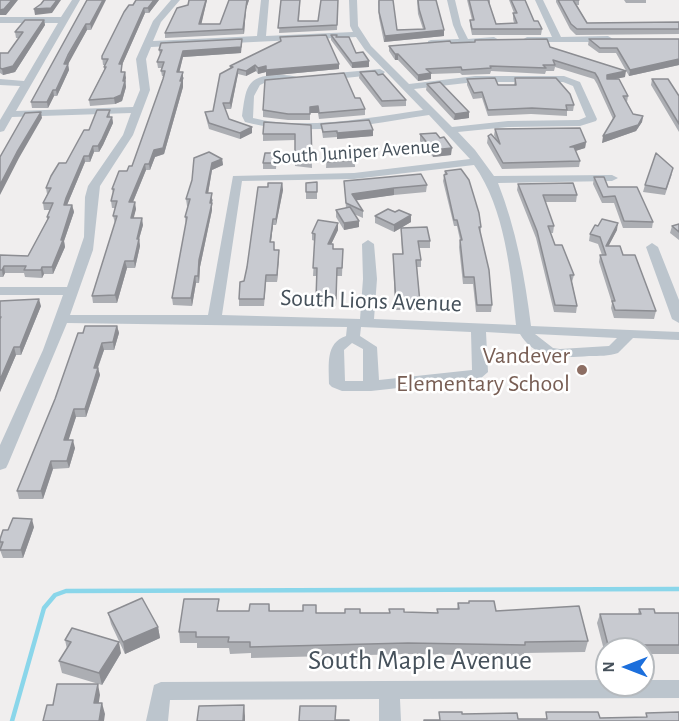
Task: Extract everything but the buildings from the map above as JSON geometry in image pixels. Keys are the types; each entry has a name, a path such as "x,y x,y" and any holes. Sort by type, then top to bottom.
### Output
{"street":[{"path":"0,129 76,0"},
{"path":"0,465 72,291 90,237 91,197 94,186 123,146 145,90 145,78 140,65 147,44 157,21 176,0"},
{"path":"262,40 265,0"},
{"path":"353,0 354,26 390,70 478,161 491,180 501,207 518,276 524,329 531,340 549,352 560,354 613,350 629,334"},
{"path":"361,34 364,26 363,0"},
{"path":"451,0 457,25 464,40"},
{"path":"539,0 556,39"},
{"path":"0,20 64,20"},
{"path":"147,44 361,34"},
{"path":"522,40 623,39"},
{"path":"423,43 510,40"},
{"path":"390,70 260,81 252,87 247,116 255,123 267,125 324,123 430,112"},
{"path":"406,87 496,79 557,79 574,82 580,88 592,115 591,120 573,124 508,124 449,130"},
{"path":"0,82 27,84"},
{"path":"9,114 137,111"},
{"name":"South Juniper Avenue","path":"214,319 237,178 354,176 478,161"},
{"path":"491,180 612,178"},
{"path":"368,243 370,279 361,322 353,338 338,345 337,384 342,387 371,386 475,376 480,372 478,327"},
{"path":"651,248 679,319"},
{"path":"0,291 72,291"},
{"name":"South Lions Avenue","path":"62,319 361,322 679,336"},
{"path":"353,338 370,346 371,386"},
{"name":"South Maple Avenue","path":"157,721 161,691 679,689"},
{"path":"389,690 390,721"}],"waterway":[{"path":"12,721 44,608 55,595 66,591 679,589"}],"place":[{"name":"Vandever Elementary School","path":"582,370"}]}
